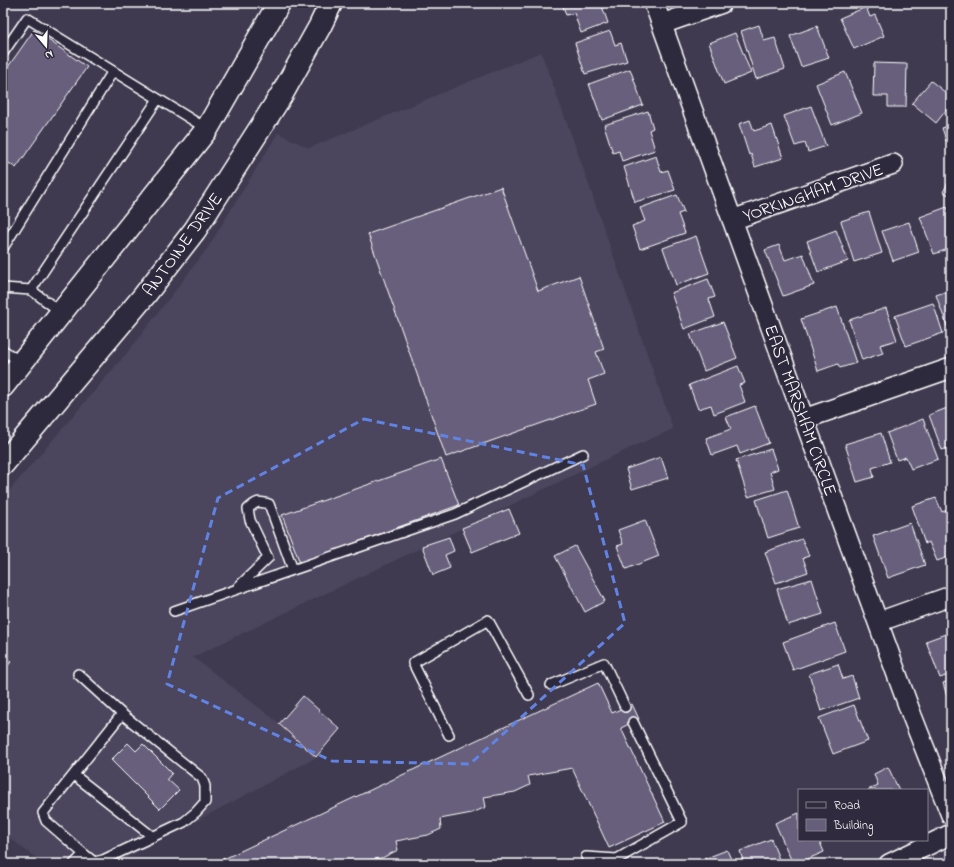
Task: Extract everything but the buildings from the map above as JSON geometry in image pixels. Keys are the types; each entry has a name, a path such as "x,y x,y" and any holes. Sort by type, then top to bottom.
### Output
{"main road":[{"path":"3,386 22,364 207,129 279,3"},
{"name":"ANTOINE DRIVE","path":"3,464 144,296 195,230 282,94 320,26 331,3"}],"street":[{"name":"EAST MARSHAM CIRCLE","path":"654,3 912,716 951,815"},
{"path":"662,24 722,3"},
{"name":"YORKINGHAM DRIVE","path":"732,220 893,164"},
{"path":"804,419 951,368"},
{"path":"878,622 951,596"},
{"path":"888,864 951,834"}],"lane":[{"path":"3,53 26,18 207,129"},
{"path":"3,248 113,71"},
{"path":"31,290 158,99"},
{"path":"3,288 31,290 62,313"},
{"path":"3,350 22,364"},
{"path":"174,611 455,514 583,454"},
{"path":"236,590 268,558 250,520 248,510 259,502 269,504 293,570"},
{"path":"448,735 413,663 488,620 529,695"},
{"path":"551,684 604,663 625,707"},
{"path":"78,674 122,714 202,778 205,786 205,802 184,822 104,860 94,862 46,821 43,813 122,714"},
{"path":"586,856 617,859 682,822 633,722"},
{"path":"74,775 153,837"},
{"path":"74,864 84,854"}],"highlighted area":[{"path":"364,419 583,465 625,623 470,764 332,761 167,684 218,498"}],"shaded area":[{"path":"541,52 580,159 673,429 628,449 193,657 321,755 115,864 44,864 3,833 3,498 131,348 207,249 278,133 309,148"}]}
